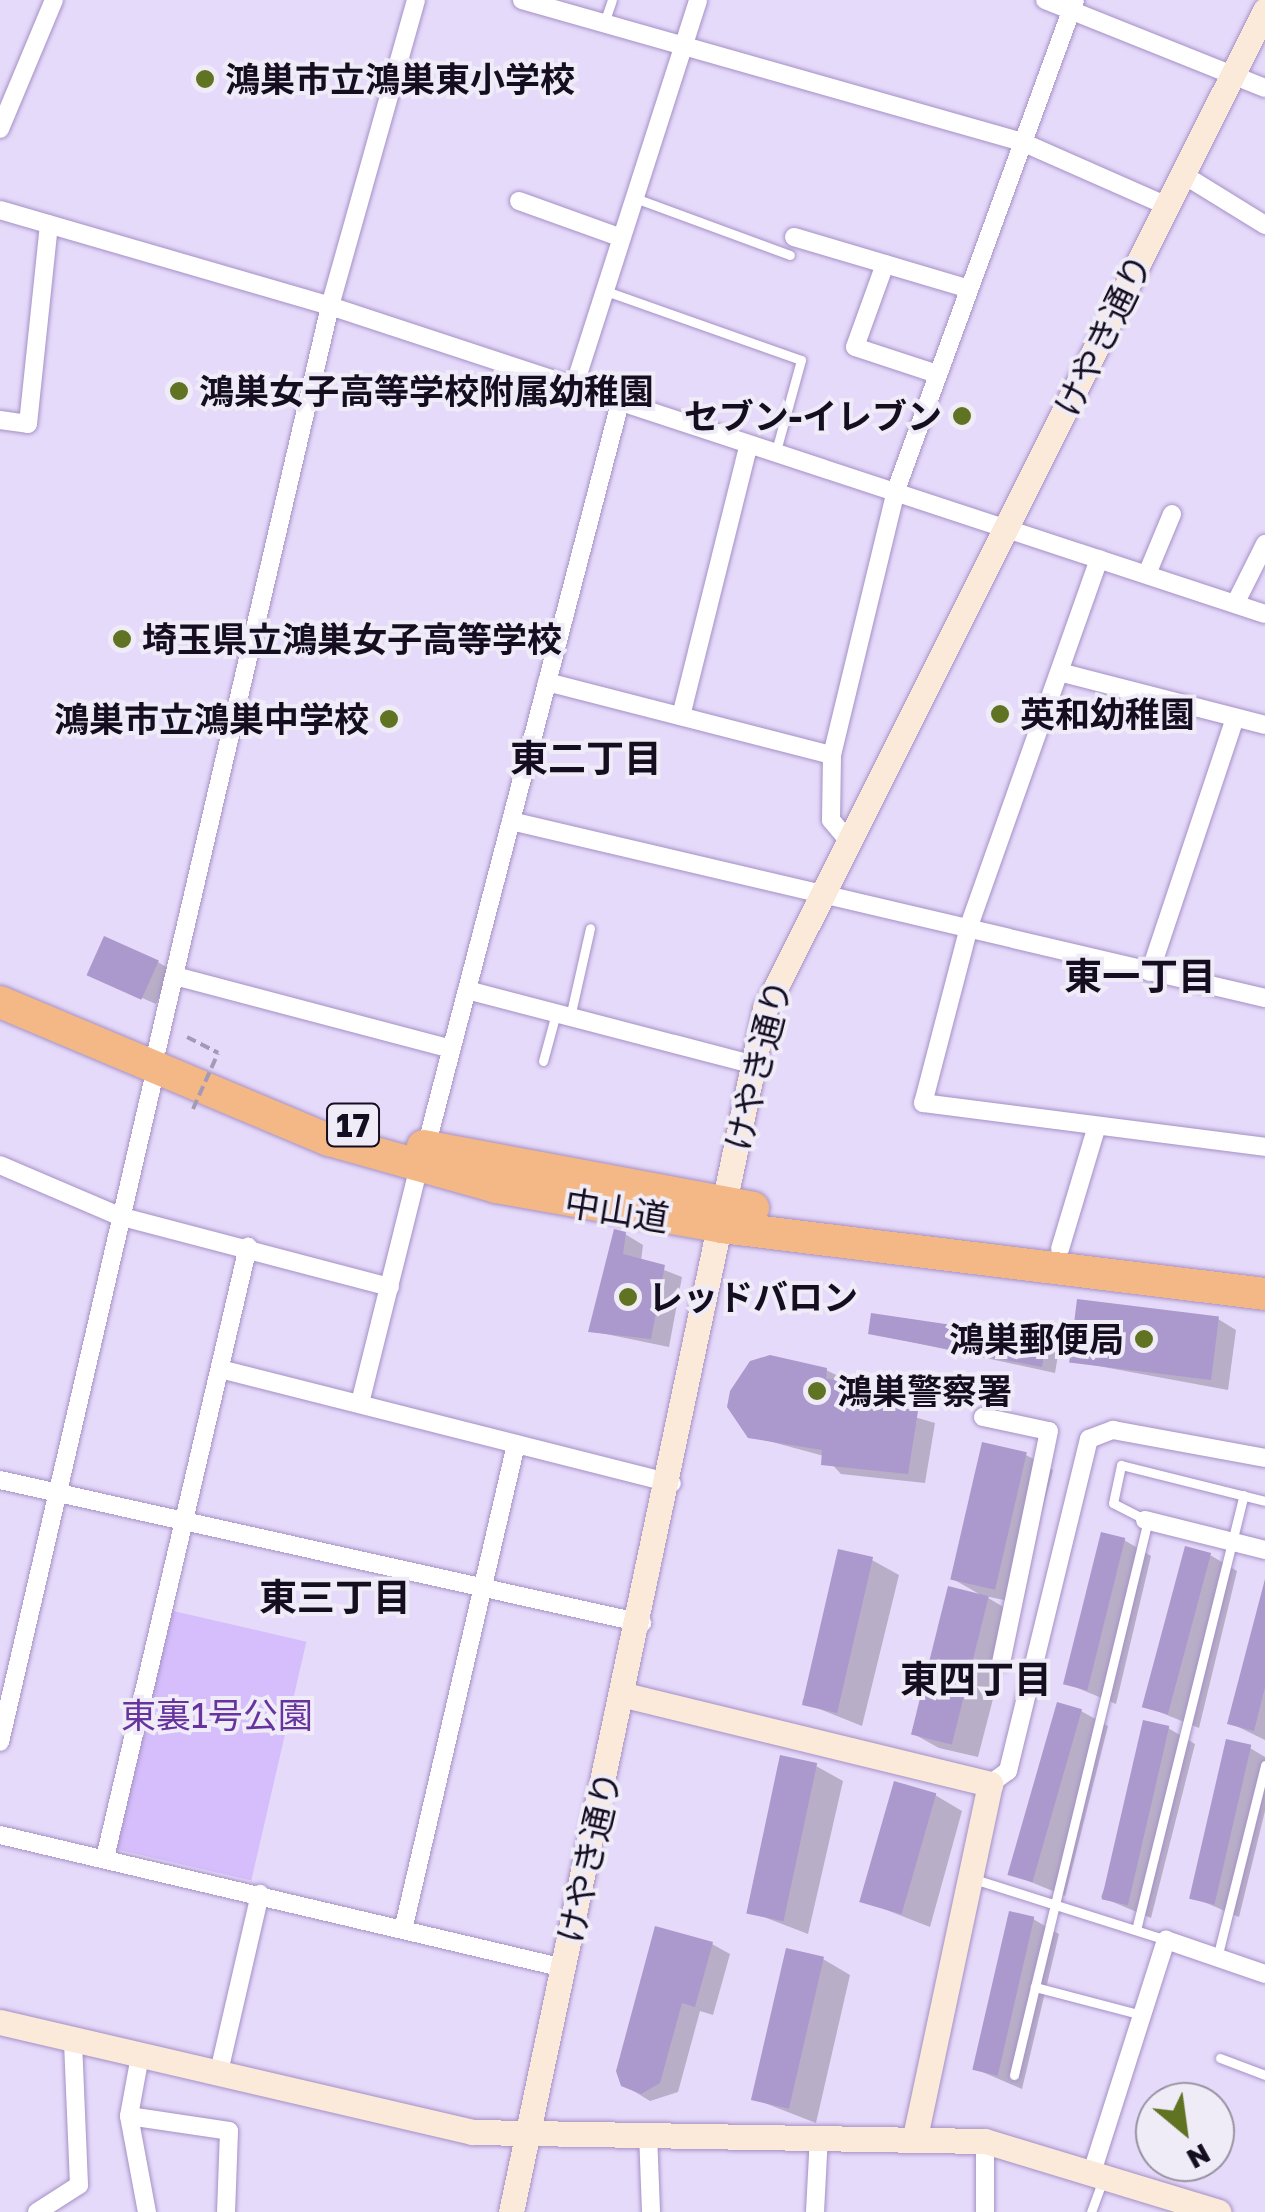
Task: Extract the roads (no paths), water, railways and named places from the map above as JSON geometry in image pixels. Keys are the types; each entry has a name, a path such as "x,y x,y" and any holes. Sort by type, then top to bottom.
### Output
{"highway":[{"name":"中山道","path":"0,981 423,1157 724,1216 1265,1294"},
{"name":"中山道","path":"0,1002 167,1052"},
{"name":"中山道","path":"724,1216 1060,1249 1265,1276"}],"street":[{"path":"0,128 54,0"},
{"path":"0,1742 119,1216 167,1052 176,976 330,306 416,0"},
{"path":"522,0 1022,142 1167,206"},
{"path":"574,387 601,288 635,198 698,0"},
{"path":"1045,0 1074,5 1265,88"},
{"path":"847,839 832,820 832,755 896,490 966,288 1074,5"},
{"name":"けやき通り","path":"512,2212 525,2137 672,1482 764,1009 816,898 1008,525 1265,10"},
{"path":"1184,175 1265,224"},
{"path":"519,201 619,238"},
{"path":"0,210 330,306 748,446 1008,525 1265,614"},
{"path":"0,420 28,424 49,224"},
{"path":"792,246 885,264 966,288"},
{"path":"885,264 856,347 936,374"},
{"path":"360,1403 620,403"},
{"path":"681,716 748,446"},
{"path":"1148,574 1172,514"},
{"path":"1236,602 1265,544"},
{"path":"1099,559 1063,673 969,926 923,1103 1264,1143"},
{"path":"1063,673 1265,725"},
{"path":"548,682 832,755"},
{"path":"1150,972 1236,718"},
{"path":"511,821 816,898 969,926 1265,998"},
{"path":"176,976 452,1049"},
{"path":"467,990 752,1064"},
{"path":"1060,1249 1097,1126"},
{"path":"0,1165 119,1216 390,1287"},
{"path":"105,1858 248,1247"},
{"path":"220,1369 672,1482"},
{"path":"984,1417 1049,1430 1001,1662"},
{"path":"915,2137 990,1784 1008,1771 1089,1439 1114,1430 1265,1458"},
{"path":"403,1930 516,1444"},
{"path":"0,1480 642,1623"},
{"path":"1146,1520 1265,1550"},
{"path":"1017,1589 1049,1598"},
{"path":"625,1695 990,1784"},
{"path":"0,1836 564,1968"},
{"path":"218,2076 260,1894"},
{"path":"1098,2174 1166,1940 1265,1974"},
{"path":"0,2022 218,2076 525,2137 648,2133 986,2140 1206,2210"},
{"path":"36,2212 80,2184 73,2040"},
{"path":"140,2056 129,2116 147,2212"},
{"path":"129,2116 229,2131 226,2212"},
{"path":"648,2133 651,2212"},
{"path":"815,2212 819,2135"},
{"path":"985,2212 986,2140"}],"lane":[{"path":"604,24 612,0"},
{"path":"635,198 792,246"},
{"path":"601,288 801,360 775,454"},
{"path":"543,1060 563,1015 590,928"},
{"path":"1014,2075 1146,1520 1113,1504 1121,1465 1265,1500"},
{"path":"1136,1930 1244,1495"},
{"path":"1217,1958 1265,1764"},
{"path":"973,1878 1166,1940"},
{"path":"1035,1987 1142,2015"},
{"path":"1220,2058 1265,2074"},
{"path":"1091,2212 1098,2174"}],"place":[{"name":"鴻巣市立鴻巣東小学校","path":"205,79"},
{"name":"鴻巣女子高等学校附属幼稚園","path":"179,391"},
{"name":"セブン-イレブン","path":"962,416"},
{"name":"埼玉県立鴻巣女子高等学校","path":"122,639"},
{"name":"英和幼稚園","path":"1000,714"},
{"name":"鴻巣市立鴻巣中学校","path":"389,719"},
{"name":"レッドバロン","path":"628,1297"},
{"name":"鴻巣郵便局","path":"1144,1339"},
{"name":"鴻巣警察署","path":"817,1391"}],"district":[{"name":"東二丁目","path":"586,758"},
{"name":"東一丁目","path":"1140,976"},
{"name":"東三丁目","path":"335,1597"},
{"name":"東四丁目","path":"976,1679"}],"park label":[{"name":"東裏1号公園","path":"217,1715"}]}
